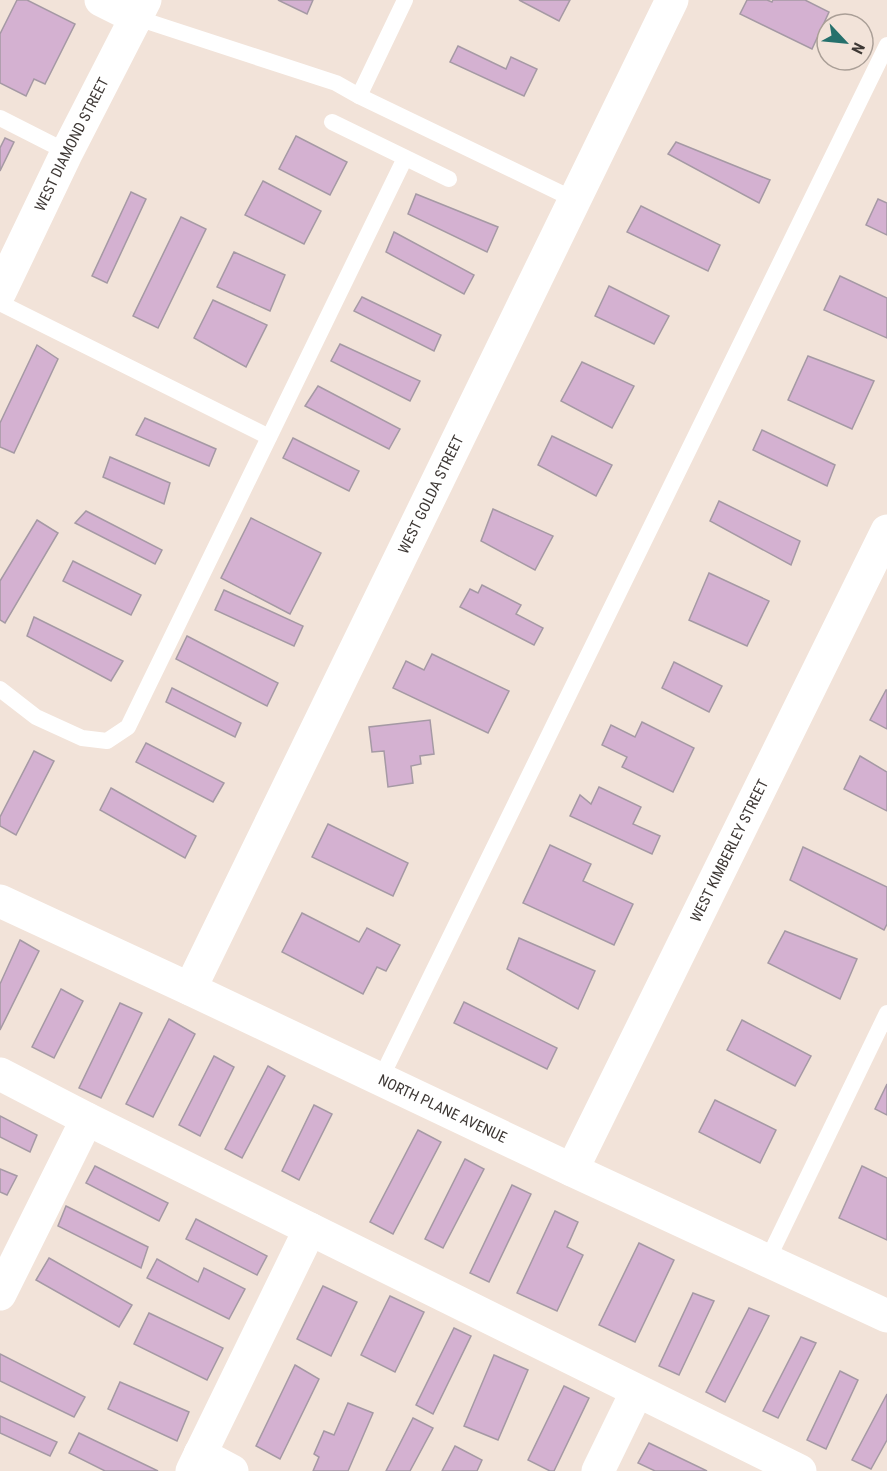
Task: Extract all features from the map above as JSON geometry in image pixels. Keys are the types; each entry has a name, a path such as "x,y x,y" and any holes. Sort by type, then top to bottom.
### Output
{"street":[{"path":"101,0 141,9"},
{"name":"WEST GOLDA STREET","path":"190,989 672,0"},
{"name":"WEST DIAMOND STREET","path":"0,292 67,152 141,9"},
{"name":"WEST KIMBERLEY STREET","path":"572,1170 887,531"},
{"name":"NORTH PLANE AVENUE","path":"0,901 887,1316"},
{"path":"0,1074 800,1471"},
{"path":"0,1294 87,1119"},
{"path":"232,1471 196,1463 310,1229"},
{"path":"598,1471 637,1390"}],"lane":[{"path":"359,96 405,0"},
{"path":"141,9 336,83 574,200"},
{"path":"380,1080 887,45"},
{"path":"0,118 67,152"},
{"path":"332,122 449,179"},
{"path":"0,689 36,717 82,738 107,741 128,727 405,158"},
{"path":"0,303 269,436"},
{"path":"767,1260 887,1013"}],"building":[{"path":"17,0 27,0 75,24 45,84 34,79 26,96 0,83 0,34"},
{"path":"278,0 313,0 307,14"},
{"path":"519,0 570,0 559,21"},
{"path":"747,0 772,2 773,0 805,0 829,12 815,12 815,42 812,49 740,14"},
{"path":"458,46 506,69 511,57 537,69 524,96 450,62"},
{"path":"296,136 347,162 330,195 279,169"},
{"path":"5,138 14,142 0,171 0,148"},
{"path":"676,142 770,180 759,203 668,154"},
{"path":"263,181 321,211 304,244 245,215"},
{"path":"131,192 146,199 107,283 92,276"},
{"path":"416,194 498,227 487,252 408,214"},
{"path":"878,199 887,203 887,235 866,225"},
{"path":"641,206 720,245 708,271 627,232"},
{"path":"181,217 206,229 158,328 133,316"},
{"path":"394,232 474,275 464,294 386,252"},
{"path":"234,252 285,275 270,311 217,287"},
{"path":"840,276 887,298 887,338 824,310"},
{"path":"609,286 669,316 654,344 595,316"},
{"path":"362,297 441,335 434,351 354,311"},
{"path":"213,300 267,325 246,367 194,338"},
{"path":"340,344 420,381 410,401 331,361"},
{"path":"37,345 58,359 14,453 0,447 0,423"},
{"path":"808,356 874,381 852,429 788,400"},
{"path":"582,362 634,386 612,428 561,401"},
{"path":"318,386 400,429 389,449 305,406"},
{"path":"145,418 216,449 209,466 136,435"},
{"path":"762,430 835,465 827,486 753,450"},
{"path":"552,436 612,465 596,496 538,465"},
{"path":"293,438 359,471 349,491 283,458"},
{"path":"110,457 170,483 164,504 103,477"},
{"path":"719,501 800,541 791,565 710,521"},
{"path":"493,509 553,536 535,570 481,541"},
{"path":"86,511 162,550 155,564 75,523"},
{"path":"251,518 321,553 290,614 221,578"},
{"path":"37,520 58,533 5,623 0,620 0,581"},
{"path":"73,561 141,595 131,615 63,581"},
{"path":"709,573 769,601 747,646 689,620"},
{"path":"482,585 521,605 516,614 543,628 534,645 460,607 470,589 478,593"},
{"path":"224,590 303,626 294,646 215,610"},
{"path":"34,617 123,661 111,681 27,636"},
{"path":"187,636 278,683 267,706 176,659"},
{"path":"432,654 509,691 488,733 393,688 406,661 424,670"},
{"path":"674,662 722,686 709,712 662,688"},
{"path":"172,688 241,723 235,737 166,702"},
{"path":"887,690 887,729 870,720"},
{"path":"430,720 434,754 420,756 421,764 411,766 413,783 388,787 384,751 372,752 369,727"},
{"path":"642,722 694,748 673,792 622,767 627,757 602,745 611,725 635,737"},
{"path":"146,743 224,783 213,802 136,762"},
{"path":"34,751 54,761 16,835 0,826 0,817"},
{"path":"860,756 887,772 887,811 844,789"},
{"path":"599,787 641,807 633,824 660,836 652,854 570,816 580,795 591,804"},
{"path":"111,788 196,836 185,858 100,810"},
{"path":"328,824 408,863 393,896 312,857"},
{"path":"550,845 591,864 583,881 633,904 614,945 523,903"},
{"path":"803,847 887,887 887,924 884,930 790,880"},
{"path":"302,913 359,942 367,928 400,945 386,971 377,967 363,994 282,952"},
{"path":"785,931 857,959 840,999 768,963"},
{"path":"519,938 595,971 578,1009 507,969"},
{"path":"20,940 39,951 0,1030 0,984"},
{"path":"61,989 83,1001 54,1058 32,1047"},
{"path":"464,1002 557,1048 547,1069 454,1023"},
{"path":"120,1003 142,1013 101,1098 79,1088"},
{"path":"169,1019 195,1034 153,1117 126,1104"},
{"path":"742,1020 811,1056 795,1086 727,1050"},
{"path":"214,1056 234,1067 200,1136 179,1125"},
{"path":"268,1066 285,1076 242,1158 225,1149"},
{"path":"887,1084 887,1115 875,1109"},
{"path":"715,1100 776,1130 760,1163 699,1132"},
{"path":"314,1105 332,1114 299,1180 282,1171"},
{"path":"0,1116 37,1135 30,1152 0,1137"},
{"path":"418,1130 441,1142 393,1234 370,1222"},
{"path":"465,1159 484,1169 443,1248 425,1239"},
{"path":"95,1166 168,1203 159,1221 86,1183"},
{"path":"862,1166 887,1178 887,1240 839,1218"},
{"path":"0,1169 17,1176 7,1195 0,1192"},
{"path":"512,1185 531,1194 489,1282 470,1273"},
{"path":"66,1206 148,1247 141,1268 58,1226"},
{"path":"555,1211 578,1222 567,1247 583,1255 557,1311 517,1293"},
{"path":"196,1219 267,1256 257,1275 186,1239"},
{"path":"639,1243 674,1260 635,1342 599,1325"},
{"path":"49,1258 132,1305 119,1327 36,1280"},
{"path":"157,1259 198,1282 204,1268 245,1289 229,1319 147,1278"},
{"path":"323,1286 357,1302 331,1356 297,1339"},
{"path":"693,1293 714,1301 679,1375 659,1366"},
{"path":"390,1296 424,1312 395,1372 361,1355"},
{"path":"749,1308 769,1316 725,1402 706,1392"},
{"path":"149,1313 223,1348 207,1380 134,1344"},
{"path":"454,1328 471,1336 433,1414 416,1405"},
{"path":"801,1337 816,1343 778,1418 763,1411"},
{"path":"0,1354 85,1397 74,1417 0,1381"},
{"path":"494,1355 528,1370 498,1440 464,1426"},
{"path":"295,1365 319,1379 280,1459 256,1446"},
{"path":"840,1371 858,1380 826,1449 807,1440"},
{"path":"120,1382 189,1412 177,1441 108,1409"},
{"path":"564,1386 589,1398 554,1471 550,1471 528,1460"},
{"path":"887,1394 887,1440 871,1469 852,1460"},
{"path":"348,1403 373,1413 348,1471 313,1471 319,1457 314,1454 324,1431 334,1435"},
{"path":"0,1416 57,1442 50,1456 0,1433"},
{"path":"413,1418 433,1428 410,1471 386,1471"},
{"path":"79,1433 158,1471 105,1471 69,1453"},
{"path":"649,1443 707,1471 655,1471 638,1463"},
{"path":"455,1446 482,1460 477,1471 442,1471"}]}
